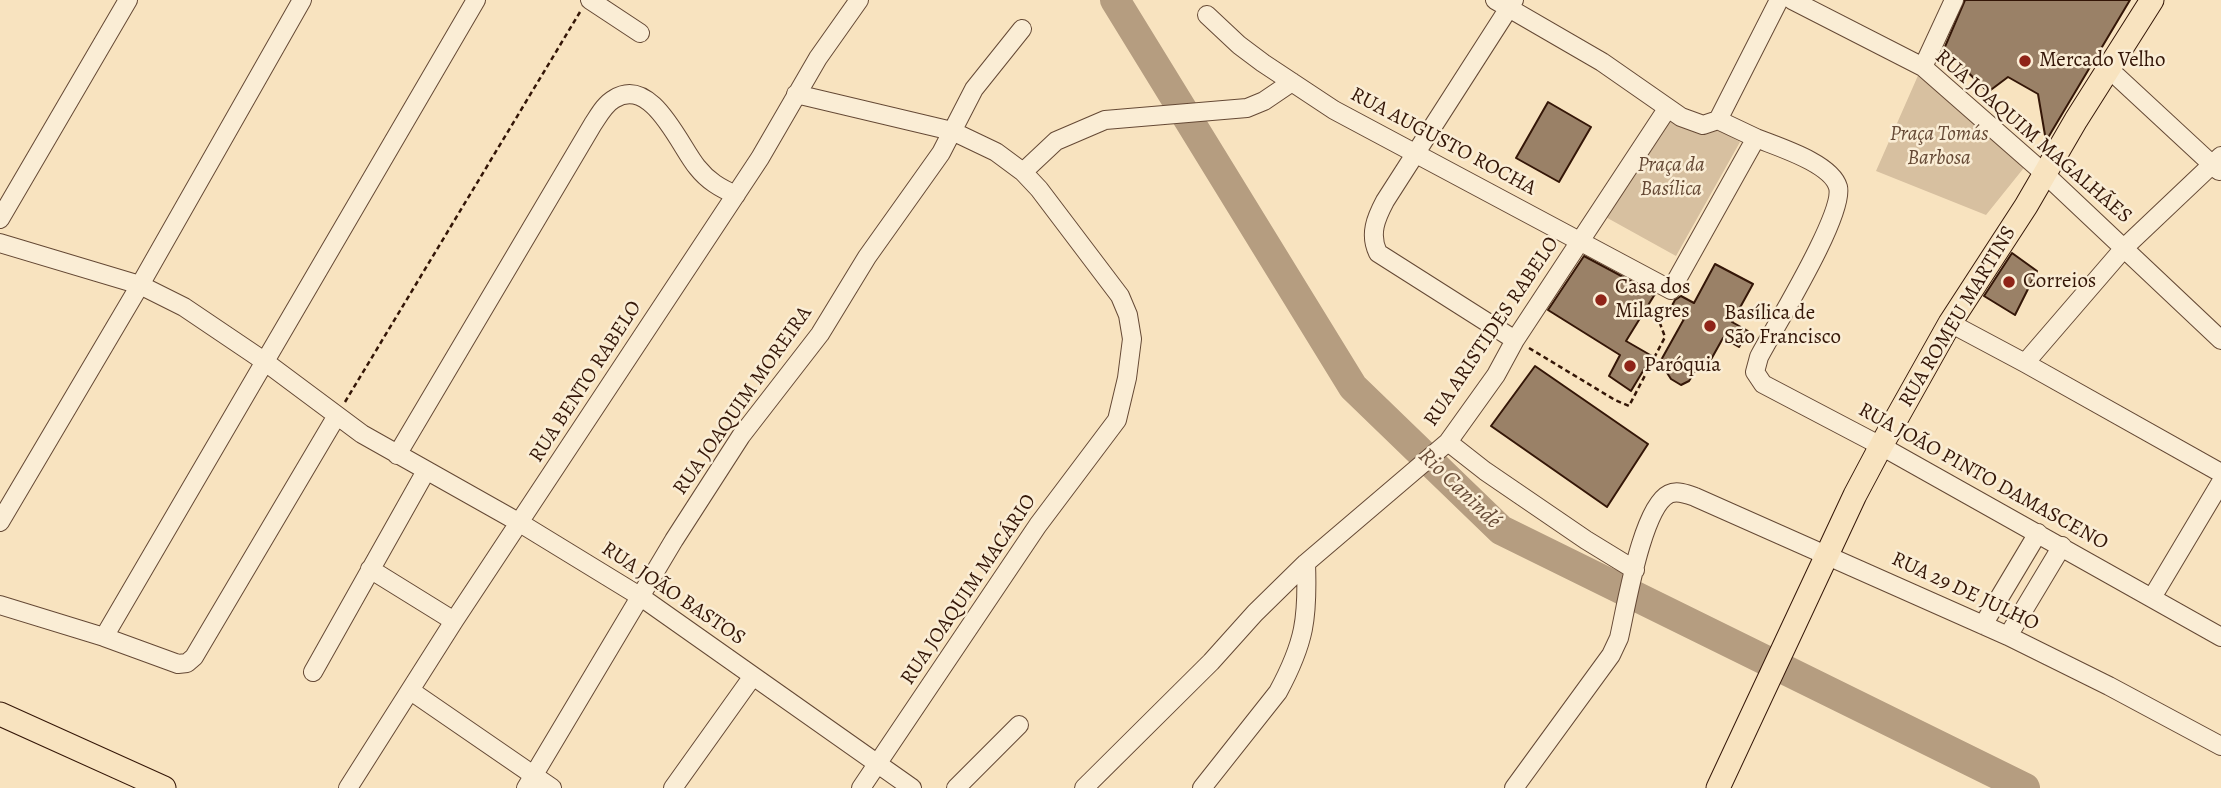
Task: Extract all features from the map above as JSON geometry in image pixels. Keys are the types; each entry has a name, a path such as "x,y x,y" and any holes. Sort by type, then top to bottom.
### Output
{"main road":[{"name":"RUA ROMEU MARTINS","path":"1718,788 1854,495 1950,323 2152,0"},
{"path":"0,714 164,788"}],"street":[{"path":"0,219 128,0"},
{"path":"0,522 140,285 302,0"},
{"path":"104,637 476,0"},
{"name":"RUA BENTO RABELO","path":"348,788 454,621 736,195 796,94 859,0"},
{"path":"1515,340 1378,253 1373,230 1379,213 1506,3 1602,62 1667,109 1694,123 1711,124 1718,120 1779,0"},
{"name":"RUA JOAQUIM MAGALHÃES","path":"1792,0 1923,67 2125,247 2221,340"},
{"path":"1923,67 1954,0"},
{"path":"585,6 640,33"},
{"name":"RUA AUGUSTO ROCHA","path":"1207,15 1239,44 1334,110 1671,290"},
{"name":"RUA JOAQUIM MOREIRA","path":"530,782 674,540 741,436 820,334 867,257 940,153 974,89 1022,29"},
{"path":"2025,363 2125,247 2218,165 2109,69"},
{"path":"796,94 951,131 996,152 1023,172 1056,141 1105,120 1247,108 1264,102 1292,82"},
{"path":"397,455 593,124 615,97 632,95 656,108 673,128 687,154 702,173 710,181 736,195"},
{"name":"RUA ARISTIDES RABELO","path":"1084,788 1212,662 1255,613 1306,563 1442,448 1496,375 1515,340 1667,109"},
{"path":"1671,290 1756,138 1718,120"},
{"name":"RUA JOÃO PINTO DAMASCENO","path":"1756,138 1820,165 1838,187 1837,200 1824,237 1759,357 1755,372 1763,384 2153,596 2221,637"},
{"name":"RUA JOAQUIM MACÁRIO","path":"861,788 1038,525 1117,420 1123,403 1132,339 1128,315 1120,296 1039,189 1023,172"},
{"name":"RUA JOÃO BASTOS","path":"0,243 140,285 184,307 264,361 336,417 397,455 520,523 641,597 912,788"},
{"path":"1950,323 2221,473"},
{"path":"0,605 104,637 178,664 187,663 194,657 336,417"},
{"path":"1442,448 1485,471 1634,575 1620,631 1611,654 1514,788"},
{"path":"313,672 426,471"},
{"path":"2153,596 2221,482"},
{"name":"RUA 29 DE JULHO","path":"1634,575 1647,523 1658,503 1670,494 1684,493 2008,636 2221,746"},
{"path":"1983,625 2038,533"},
{"path":"2008,636 2062,546"},
{"path":"1202,788 1278,692 1286,677 1306,625 1306,563"},
{"path":"370,569 454,621"},
{"path":"673,788 753,676"},
{"path":"411,691 530,782 552,788"},
{"path":"956,788 1019,725"}],"path":[{"path":"336,417 585,6"},
{"path":"1515,340 1629,406 1665,337 1658,318 1671,290"}],"green space":[{"name":"Praça Tomás Barbosa","path":"1920,71 2027,164 1986,215 1876,171"},
{"name":"Praça da Basílica","path":"1667,100 1740,142 1676,256 1602,215"}],"building":[{"name":"Mercado Velho","path":"1965,0 2130,0 2046,141 2038,94 2008,77 1988,92 1944,49"},
{"path":"1548,102 1591,127 1559,182 1516,158"},
{"name":"Correios","path":"2012,253 2037,271 2015,315 1984,296"},
{"name":"Casa dos Milagres","path":"1584,256 1655,294 1626,341 1652,356 1631,391 1609,376 1620,355 1548,310"},
{"name":"Basílica de São Francisco","path":"1715,264 1753,284 1732,322 1748,331 1739,347 1723,338 1704,372 1697,368 1689,381 1681,385 1671,379 1660,362 1684,319 1669,311 1675,300 1681,296 1694,303"},
{"path":"1535,366 1648,444 1607,507 1491,426"}],"waterway":[{"name":"Rio Canindé","path":"1115,0 1353,387 1501,530 2025,788"}],"place":[{"name":"Mercado Velho","path":"2025,61"},
{"name":"Correios","path":"2009,282"},
{"name":"Casa dos Milagres","path":"1601,300"},
{"name":"Basílica de São Francisco","path":"1710,326"},
{"name":"Paróquia","path":"1630,366"}]}
